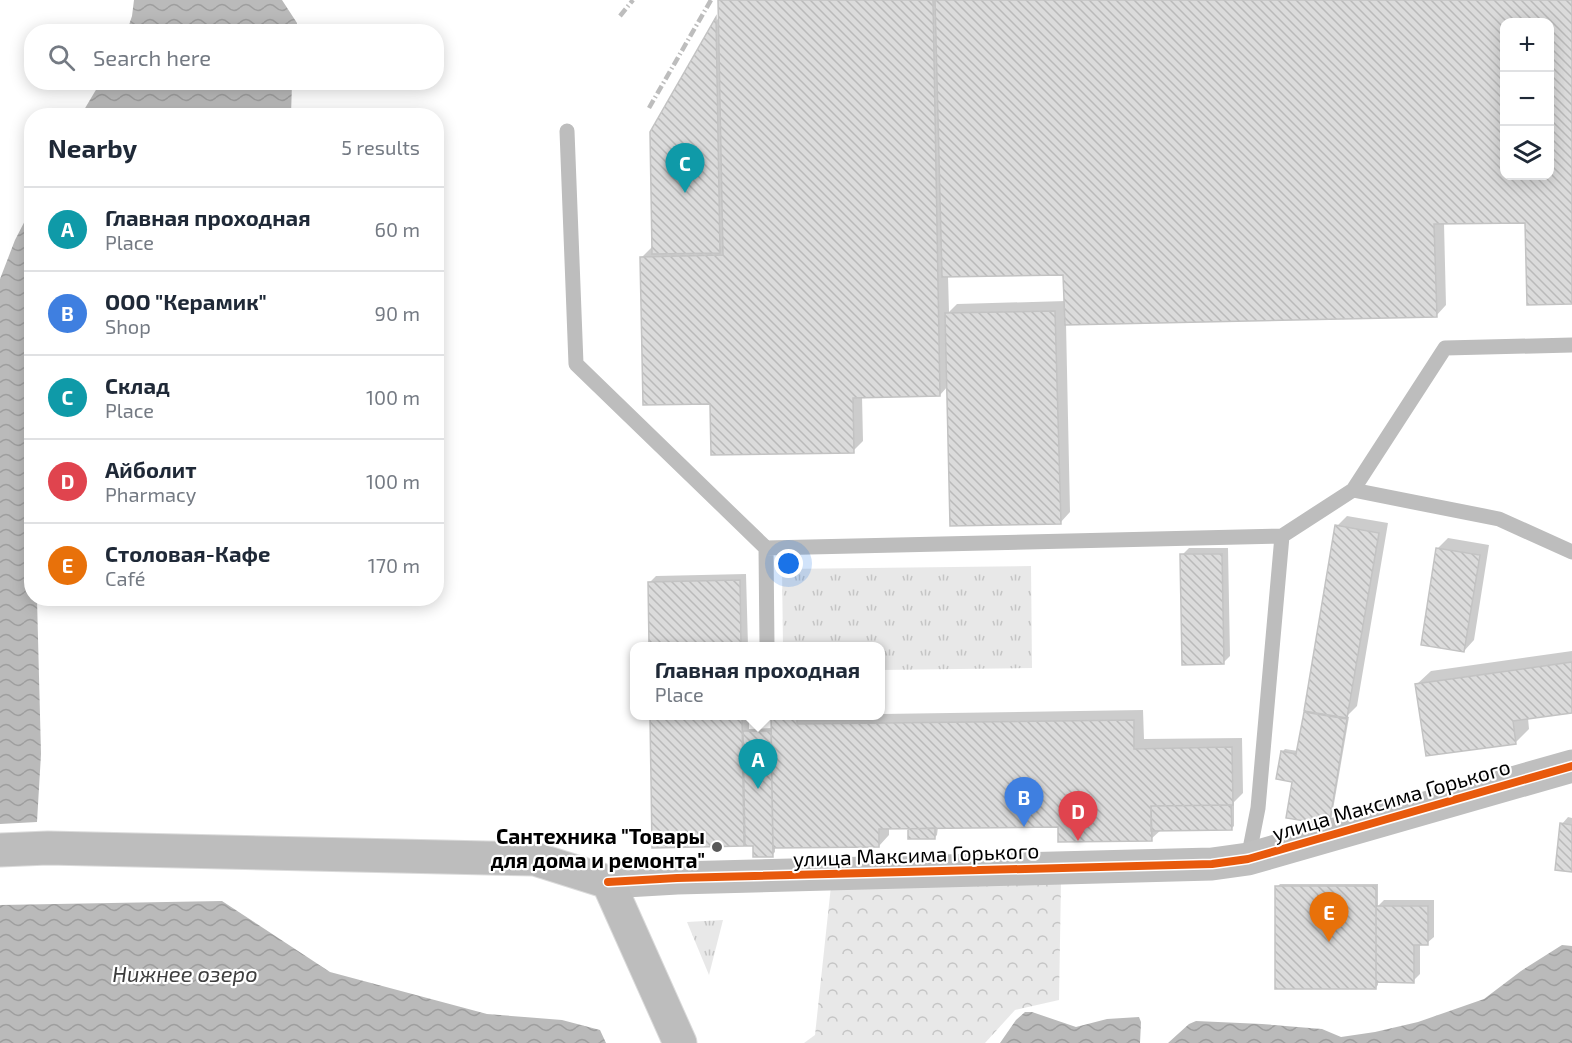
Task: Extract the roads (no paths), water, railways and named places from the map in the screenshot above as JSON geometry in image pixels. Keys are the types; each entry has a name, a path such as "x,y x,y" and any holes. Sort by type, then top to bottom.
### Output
{"main road":[{"path":"0,850 48,848 535,860 608,882 680,1043"}],"street":[{"name":"улица Максима Горького","path":"608,882 677,878 1212,864 1248,859 1572,766"}],"lane":[{"path":"567,131 576,364 766,549 767,642"},
{"path":"766,549 1282,536 1353,490 1445,348 1572,345"},
{"path":"1353,490 1499,519 1572,552"},
{"path":"1248,859 1258,808 1282,536"}],"water":[{"path":"134,0 282,0 297,24 129,24"},
{"path":"96,90 292,90 291,108 85,108"},
{"path":"24,223 24,606 37,606 41,754 37,822 0,824 0,279"},
{"name":"Нижнее озеро","path":"222,901 330,972 487,1014 562,1020 600,1030 606,1043 0,1043 0,905"},
{"path":"1562,945 1572,946 1572,1043 1168,1043 1189,1024 1196,1021 1322,1029 1341,1037 1418,1022 1484,999 1521,971"},
{"path":"1025,1012 1032,1012 1076,1027 1107,1019 1139,1017 1141,1022 1140,1043 1000,1043 1016,1020"}],"railway":[{"path":"620,16 633,0"},
{"path":"649,108 711,0"}],"place":[{"name":"Склад","path":"685,193"},
{"name":"Главная проходная","path":"758,789"},
{"name":"ООО \"Керамик\"","path":"1024,827"},
{"name":"Айболит","path":"1078,841"},
{"name":"Сантехника \"Товары для дома и ремонта\"","path":"717,847"},
{"name":"Столовая-Кафе","path":"1329,942"}]}
